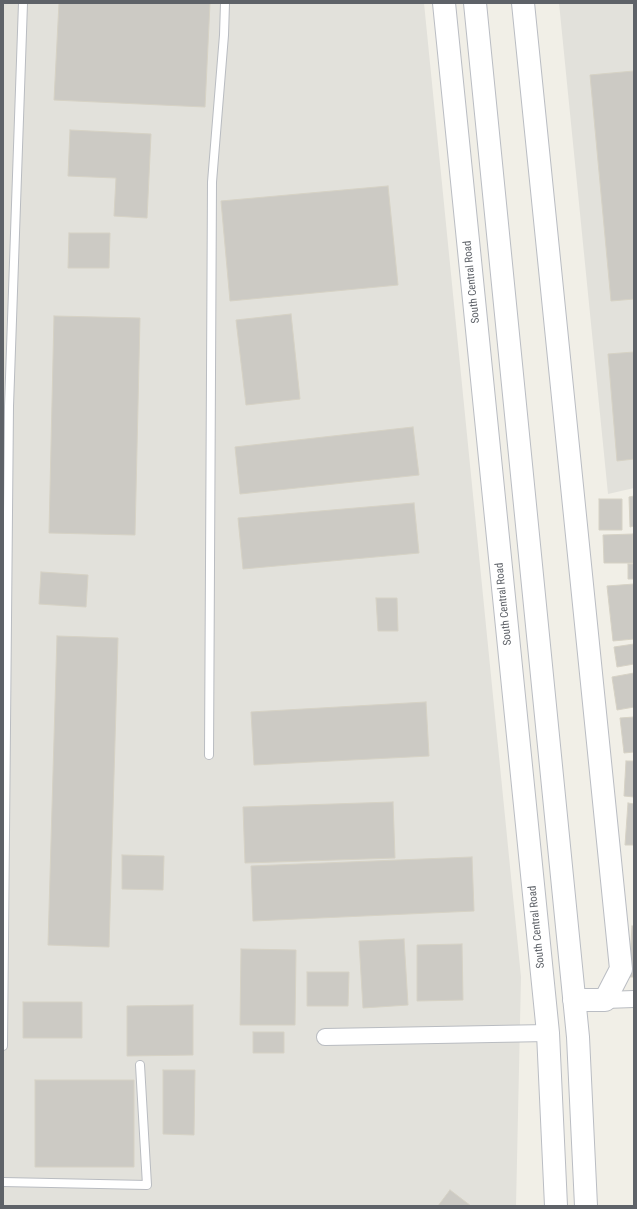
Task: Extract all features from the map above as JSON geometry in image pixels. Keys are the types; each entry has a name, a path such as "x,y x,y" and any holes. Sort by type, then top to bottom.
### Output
{"main road":[{"name":"South Central Road","path":"444,3 548,1033 556,1206"},
{"path":"475,3 578,1037 586,1206"},
{"path":"523,3 621,969 605,1000 574,1000"},
{"path":"466,218 496,216"}],"street":[{"path":"605,1000 634,999"},
{"path":"325,1037 548,1033"}],"lane":[{"path":"3,1046 9,406 23,3"},
{"path":"209,755 212,182 224,36 225,3"},
{"path":"3,1182 147,1185 140,1065"}],"shaded area":[{"path":"3,3 424,3 521,977 516,1206 3,1206"},
{"path":"559,3 634,3 634,488 608,494"}],"building":[{"path":"59,3 210,3 205,107 54,100"},
{"path":"634,71 634,299 611,301 590,75"},
{"path":"70,130 151,134 147,218 114,216 116,178 68,176"},
{"path":"388,186 398,285 230,301 221,201"},
{"path":"69,233 110,233 109,268 68,268"},
{"path":"291,314 300,399 246,405 236,320"},
{"path":"54,316 140,318 135,535 49,533"},
{"path":"634,352 634,459 617,461 608,354"},
{"path":"413,427 419,475 240,494 235,447"},
{"path":"634,496 634,526 630,527 629,497"},
{"path":"599,499 622,499 622,530 599,530"},
{"path":"414,503 419,553 243,569 238,518"},
{"path":"633,534 633,563 604,563 603,535"},
{"path":"628,564 634,564 634,579 628,579"},
{"path":"41,572 88,575 86,607 39,604"},
{"path":"634,584 634,639 613,641 607,586"},
{"path":"376,598 397,598 398,631 378,631"},
{"path":"57,636 118,638 109,947 48,945"},
{"path":"634,644 634,664 617,667 614,647"},
{"path":"634,673 634,707 617,710 612,677"},
{"path":"426,702 429,756 254,765 251,712"},
{"path":"634,717 634,752 624,753 620,718"},
{"path":"626,761 634,761 634,797 624,796"},
{"path":"393,802 395,858 245,863 243,807"},
{"path":"628,803 634,804 634,845 625,845"},
{"path":"122,855 164,856 163,890 122,889"},
{"path":"472,857 474,911 253,921 251,866"},
{"path":"632,926 634,926 634,977 629,977"},
{"path":"404,939 408,1005 363,1008 359,941"},
{"path":"462,944 463,1000 417,1001 417,945"},
{"path":"241,949 296,950 295,1025 240,1025"},
{"path":"307,972 349,972 348,1006 307,1006"},
{"path":"23,1002 82,1002 82,1038 23,1038"},
{"path":"193,1005 193,1055 127,1056 127,1006"},
{"path":"253,1032 284,1032 284,1053 253,1053"},
{"path":"163,1070 195,1070 194,1135 163,1134"},
{"path":"35,1080 134,1080 134,1167 35,1167"},
{"path":"450,1190 471,1206 438,1206"}]}
